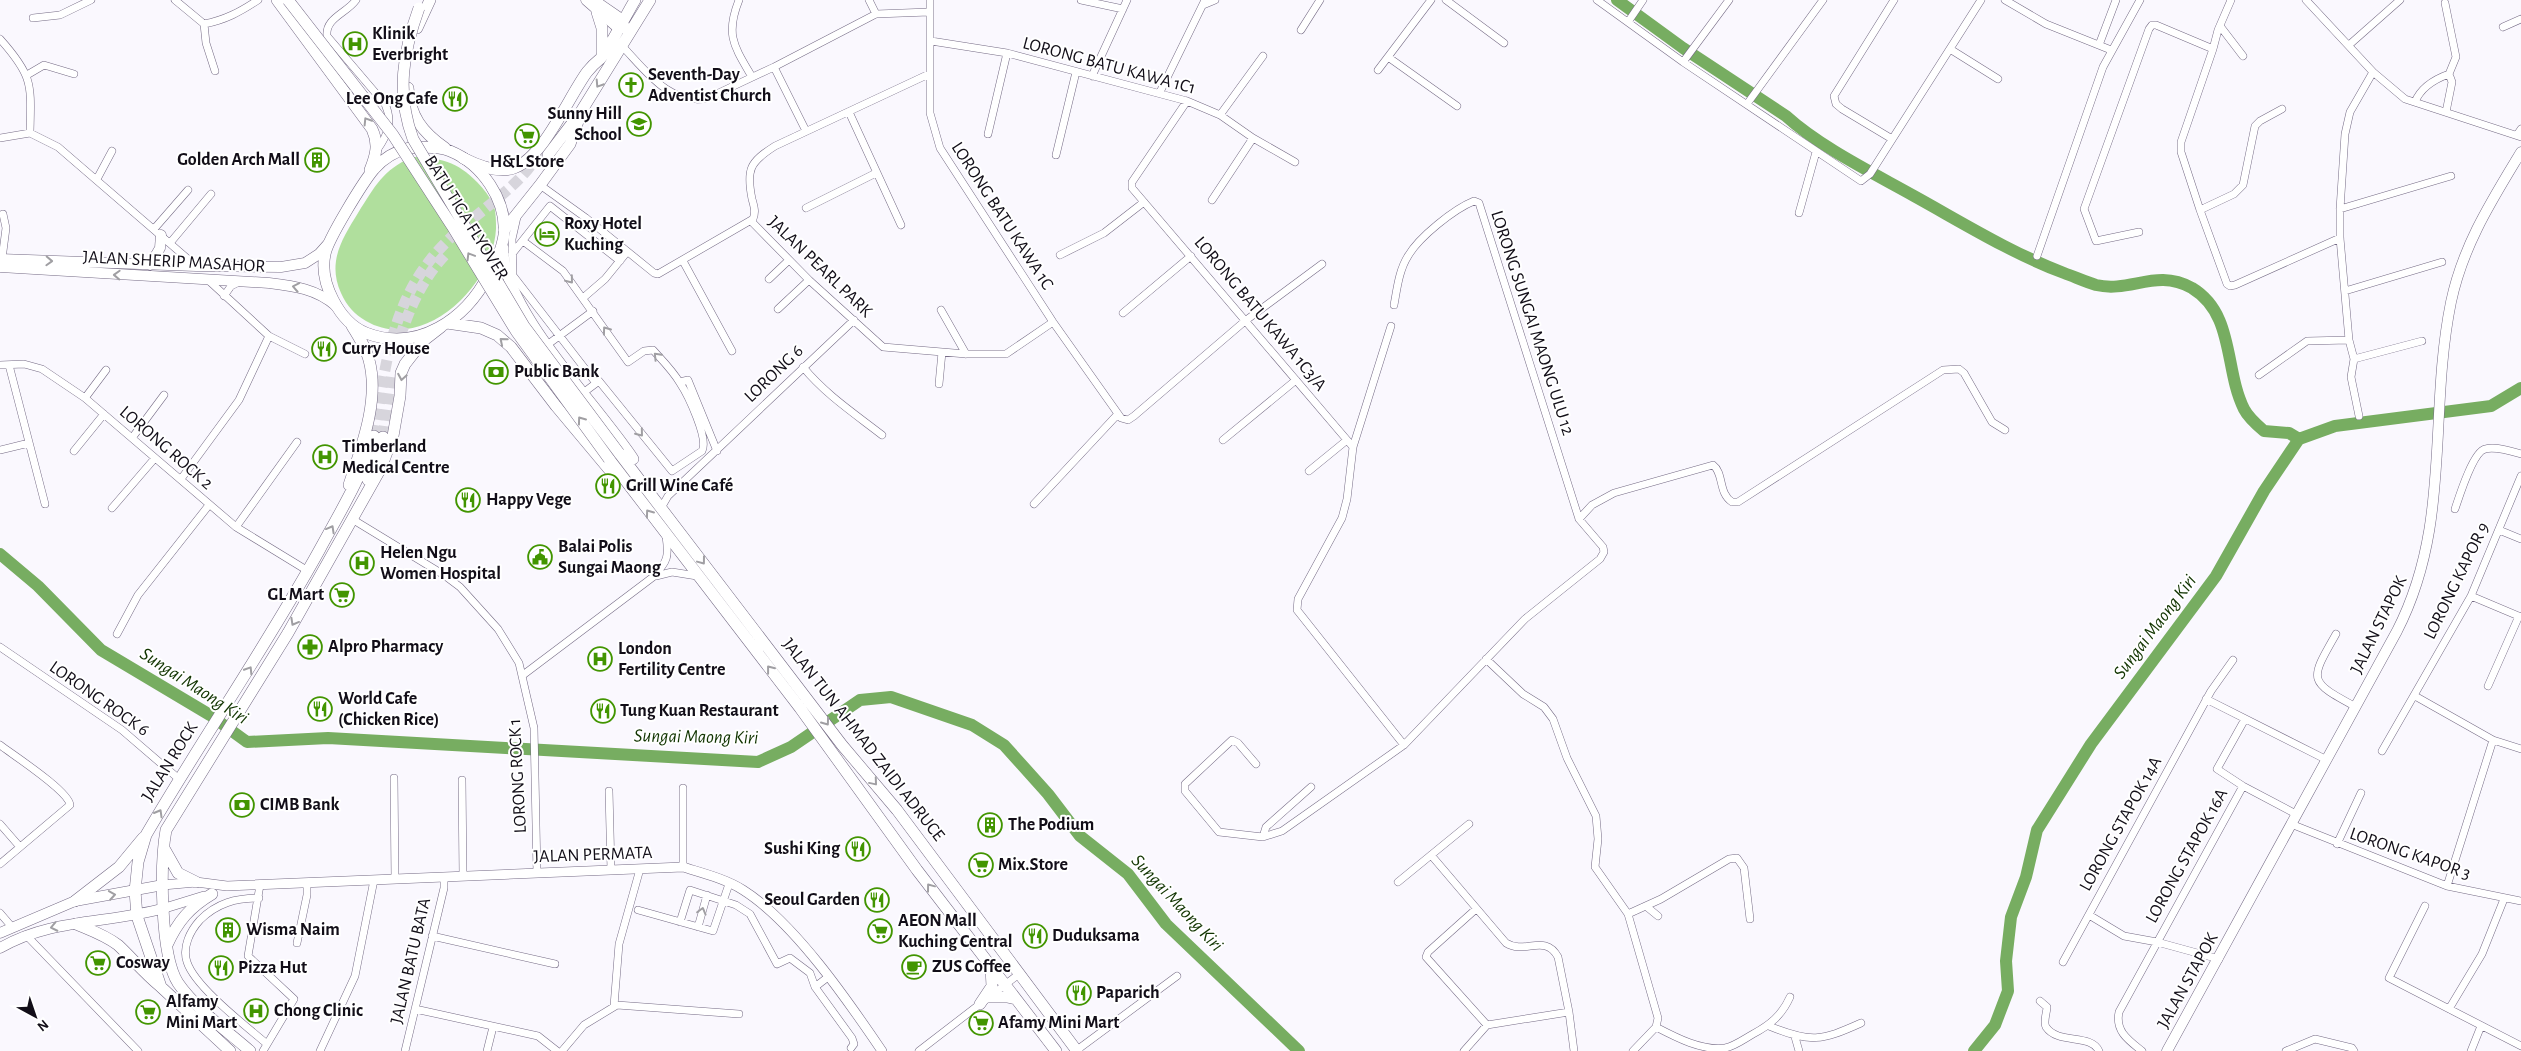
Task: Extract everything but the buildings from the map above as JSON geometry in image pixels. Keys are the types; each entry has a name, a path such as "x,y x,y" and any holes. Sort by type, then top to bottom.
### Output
{"main road":[{"path":"277,0 365,117 376,138 377,150 365,183"},
{"name":"BATU TIGA FLYOVER","path":"288,0 393,136 452,226 516,331 609,459"},
{"path":"430,0 417,27 408,62 408,95 416,120 420,128 449,151 475,164 505,171 515,168 525,161 539,146 600,58 650,0"},
{"path":"586,0 597,12 626,28"},
{"path":"593,0 626,28"},
{"path":"597,12 602,28 600,58 545,152 582,110 623,47 626,28 635,0"},
{"name":"BATU TIGA FLYOVER","path":"421,4 410,33 402,85 404,106 413,139 524,326 619,453"},
{"path":"504,233 570,144 582,110"},
{"path":"449,151 430,148 403,149 379,164 365,183 329,242 325,255 325,273 330,292 339,308 360,330 386,338 417,337 444,325 480,328 497,335 511,347 602,463 615,476 626,482"},
{"name":"JALAN STAPOK","path":"2167,1051 2356,707 2415,594 2431,528 2436,496 2442,378 2451,302 2464,258 2483,214 2521,152"},
{"path":"463,158 485,176 493,189 500,208 504,233 503,261 510,283 522,307 547,345 629,454 633,460 635,473"},
{"path":"150,265 160,248 157,232"},
{"name":"JALAN ROCK","path":"250,1051 188,996 171,970 165,949 163,846 166,830 288,633 381,468 389,450 397,419 401,373 405,364 423,341 474,300 494,264 504,233"},
{"name":"JALAN SHERIP MASAHOR","path":"1,264 281,267 305,263 320,254 329,242"},
{"name":"JALAN SHERIP MASAHOR","path":"1,264 109,275 205,278 298,287 319,293 339,308"},
{"path":"346,501 368,418 373,379 369,360 349,320"},
{"name":"JALAN ROCK","path":"230,1051 161,987 137,916 135,892 138,862 146,835 308,571 366,464 378,437 352,519"},
{"name":"JALAN TUN AHMAD ZAIDI ADRUCE","path":"619,453 809,700 837,748 991,968 1056,1051"},
{"name":"JALAN TUN AHMAD ZAIDI ADRUCE","path":"609,459 666,536 800,708 897,810 1077,1050"},
{"path":"75,902 118,867 146,835"},
{"path":"163,846 168,859 178,873 196,882"},
{"path":"0,933 75,902 163,886"},
{"path":"165,949 175,927 187,911 212,894"},
{"path":"0,948 26,935 52,926 137,916 165,908"},
{"path":"76,924 98,933 118,946 161,987"},
{"path":"984,1001 992,986 991,968"},
{"path":"984,1001 1007,997 1016,999"}],"street":[{"path":"33,18 60,15 91,0"},
{"path":"175,0 204,24 206,43 215,71"},
{"path":"204,24 236,15 258,0"},
{"path":"739,0 731,30 735,47 752,78"},
{"path":"869,0 876,14"},
{"name":"LORONG BATU KAWA 1C","path":"930,0 931,41 929,74 931,125 940,148 1053,322 1117,415"},
{"path":"1082,0 1123,9"},
{"path":"1092,76 1127,0"},
{"path":"1160,92 1204,3 1215,0"},
{"path":"1301,30 1320,0"},
{"path":"1378,70 1431,0"},
{"path":"1446,0 1504,43"},
{"path":"1597,0 1630,19 1859,181 1865,180 1870,174 1982,0"},
{"path":"1630,19 1643,0"},
{"path":"1685,59 1729,0"},
{"path":"1748,101 1823,0"},
{"path":"1892,140 1842,109 1836,104 1834,96 1894,0"},
{"path":"2099,45 2116,0"},
{"path":"2037,256 2111,50 2140,0"},
{"path":"2231,0 2220,26 2181,142 2181,152 2227,284 2230,286 2340,238"},
{"path":"2306,0 2373,72 2398,93 2415,102 2520,134"},
{"path":"2349,45 2400,0"},
{"path":"354,1 332,21 326,29 327,36 385,104 390,114 390,123 377,150"},
{"path":"2009,1 2046,24 2111,50"},
{"path":"2446,3 2456,57 2449,74 2452,82 2446,112"},
{"path":"623,47 664,89 677,96 697,101 752,78 876,14 929,12"},
{"path":"2503,27 2521,19"},
{"path":"2139,232 2096,241 2084,209 2150,29 2152,25 2156,25 2213,50"},
{"path":"2220,26 2243,56"},
{"path":"0,40 27,75 31,91 30,133"},
{"name":"LORONG BATU KAWA 1C1","path":"931,41 1007,54 1160,92 1220,115 1253,138 1295,162"},
{"path":"1950,49 1998,79"},
{"path":"988,134 1007,54"},
{"path":"1220,115 1263,56"},
{"path":"1388,57 1457,106"},
{"path":"27,75 44,65 74,74"},
{"path":"774,67 806,131"},
{"path":"1056,155 1076,72"},
{"path":"2358,416 2351,377 2354,359 2349,340 2340,238 2340,209 2345,134 2350,112 2373,72"},
{"name":"JALAN PEARL PARK","path":"929,74 775,146 753,164 749,176 755,215 751,221 809,280 883,347 966,354 1010,353 1053,322"},
{"path":"2415,102 2423,89 2435,79 2449,74"},
{"name":"LORONG BATU KAWA 1C3/A","path":"1187,101 1132,182 1132,188 1353,447"},
{"path":"2200,210 2234,194 2243,185 2255,126 2260,121 2282,109"},
{"path":"848,112 901,225"},
{"path":"0,138 30,133 58,147 196,266"},
{"path":"1212,200 1253,138"},
{"path":"97,179 112,151"},
{"path":"1798,213 1816,152"},
{"path":"806,208 876,173"},
{"path":"2340,209 2451,176"},
{"path":"540,186 564,202 654,273 658,274 751,221"},
{"path":"157,232 188,190"},
{"path":"170,243 211,194"},
{"name":"LORONG SUNGAI MAONG ULU 12","path":"1394,305 1400,274 1407,256 1417,244 1467,204 1474,201 1479,203 1579,519 1603,547 1604,552 1600,559 1526,619 1486,659"},
{"path":"1060,256 1104,233 1144,202"},
{"path":"512,254 550,206 620,261"},
{"path":"518,212 511,268 522,307"},
{"path":"1,264 6,228 3,214"},
{"path":"523,241 563,271 628,362 644,351 653,350 680,382 717,451"},
{"path":"583,298 606,279 627,252"},
{"path":"1123,313 1191,256"},
{"path":"683,260 732,351"},
{"path":"769,279 789,260"},
{"path":"2345,291 2442,262"},
{"path":"1034,504 1117,415 1128,420 1134,416 1245,321 1322,264"},
{"path":"514,277 559,336 672,471 702,451 705,446 704,428 688,380 680,382"},
{"path":"205,278 269,336 305,354"},
{"path":"778,309 809,280"},
{"path":"224,296 230,286 242,281"},
{"path":"941,310 966,354"},
{"path":"547,345 593,311"},
{"name":"LORONG 6","path":"662,508 668,496 854,320"},
{"path":"1391,326 1353,447 1347,499 1342,518 1298,599 1297,610 1404,745"},
{"path":"180,479 239,400 269,336"},
{"path":"2259,375 2306,341 2349,340"},
{"path":"2354,359 2422,341"},
{"path":"939,384 942,352"},
{"path":"9,364 44,504"},
{"name":"LORONG ROCK 2","path":"0,365 24,364 42,369 104,414 236,527 308,571"},
{"path":"803,367 814,381 882,435"},
{"path":"1579,519 1592,505 1614,493 1713,465 1717,469 1724,495 1732,502 1738,502 1943,370 1959,369 1964,373 1988,415 1999,428 2005,430"},
{"path":"84,398 106,370"},
{"path":"1224,440 1296,380"},
{"path":"583,393 597,382"},
{"path":"132,438 164,396"},
{"path":"74,450 104,414"},
{"path":"1309,471 1347,440"},
{"path":"236,527 297,442"},
{"path":"0,450 29,443"},
{"name":"LORONG KAPOR 9","path":"2455,509 2473,462 2481,451 2489,449 2521,454"},
{"path":"112,508 155,458"},
{"name":"LORONG KAPOR 9","path":"2382,751 2470,596 2521,476"},
{"path":"117,634 138,595 209,505"},
{"name":"LORONG ROCK 1","path":"352,519 444,575 460,587 498,629 519,663 534,728 537,873"},
{"path":"2499,530 2521,539"},
{"path":"523,675 653,577 665,564 667,558 666,536"},
{"path":"653,577 672,572 697,576"},
{"path":"2470,596 2520,616 2488,686"},
{"path":"2336,634 2317,667 2316,676 2326,691 2356,707"},
{"name":"LORONG ROCK 6","path":"0,647 122,730 179,779"},
{"path":"1256,764 1238,743 1232,740 1184,787 1185,791 1220,832 1224,834 1263,837 1282,831 1404,745 1486,659 1523,694 1550,712 1567,758 1596,816 1598,839 1596,868 1628,914 1656,1011 1656,1027 1633,1051"},
{"name":"LORONG STAPOK 14A","path":"2063,962 2206,699 2232,660"},
{"path":"2414,696 2492,740 2521,748"},
{"path":"2206,699 2327,760"},
{"path":"2245,719 2217,769 2243,786 2296,814"},
{"path":"2447,886 2492,740"},
{"path":"0,745 56,787 70,801 68,808 0,864"},
{"path":"394,778 395,879"},
{"path":"462,780 463,876"},
{"name":"LORONG STAPOK 16A","path":"2142,1051 2122,1033 2117,1022 2119,1012 2243,786"},
{"path":"1263,837 1266,827 1311,787"},
{"path":"683,788 683,867"},
{"path":"609,791 611,870"},
{"path":"2337,844 2361,793"},
{"path":"0,824 20,847"},
{"path":"1398,882 1469,824"},
{"name":"LORONG KAPOR 3","path":"2291,824 2337,844 2447,886 2521,901"},
{"path":"1431,855 1476,909 1511,946 1548,945 1554,949 1558,957 1569,1012 1574,1051"},
{"path":"1628,914 1647,906 1729,859 1736,858 1744,868 1750,919"},
{"name":"JALAN PERMATA","path":"163,886 196,882 227,886 260,885 683,867 742,889 775,914 828,978 882,1051"},
{"path":"614,1006 619,944 640,869"},
{"name":"JALAN BATU BATA","path":"405,1051 444,888 444,877"},
{"path":"320,1051 354,976 374,880"},
{"path":"297,943 307,895 307,883"},
{"path":"638,910 714,930 729,884"},
{"path":"259,898 241,898 210,910 194,927 185,945 186,961 199,982 265,1048 294,999 248,956 259,898 260,885"},
{"path":"165,908 212,894 227,886"},
{"path":"680,922 689,892 693,890 743,909 753,916 777,964 791,959 810,973 815,987 852,1038 854,1044 851,1048"},
{"path":"698,927 707,894"},
{"path":"2450,1009 2482,954 2504,899"},
{"path":"1647,906 1658,916"},
{"path":"2425,906 2389,975 2392,980 2521,1046"},
{"path":"1476,909 1428,952 1426,957 1487,1026"},
{"path":"0,913 12,927"},
{"path":"2089,915 2124,936 2157,942 2219,958"},
{"path":"26,935 138,1051"},
{"path":"432,936 555,964"},
{"path":"919,1051 1019,974"},
{"path":"1077,1050 1177,976"},
{"path":"815,987 828,978"},
{"path":"1656,1027 1688,1043 1708,1049 1736,1045 1769,1026 1782,1011 1790,997"},
{"path":"2040,1001 2047,1007 2045,1023 2048,1029 2070,1040 2090,1043 2099,1051"},
{"path":"562,1051 584,1025 614,1006 739,1014"},
{"path":"415,1010 538,1036 557,1051"},
{"path":"1464,1051 1487,1026 1569,1012"},
{"path":"1769,1026 1795,1037 1808,1039 1826,1036 1861,1023"},
{"path":"2471,1051 2481,1026"},
{"path":"487,1051 493,1027"},
{"path":"1795,1037 1798,1051"},
{"path":"2286,1051 2315,1039 2352,1048 2354,1051"}],"green space":[{"path":"412,157 431,158 447,162 470,175 484,190 494,206 496,229 492,251 482,272 469,292 451,309 431,321 410,329 388,329 366,321 348,306 337,282 336,261 338,251 347,232 380,180 394,167"}],"waterway":[{"path":"1617,0 1683,48 1786,116 1831,149 2006,247 2044,265 2096,285 2109,287 2167,280 2179,282 2192,288 2206,299 2222,327 2233,377 2246,412 2264,431 2289,433 2299,439"},
{"name":"Sungai Maong Kiri","path":"1974,1051 1995,1025 2008,991 2006,961 2011,917 2026,877 2037,830 2091,744 2216,576 2264,491 2299,439 2335,426 2491,406 2521,388"},
{"name":"Sungai Maong Kiri","path":"0,554 38,586 101,650 210,715 247,742 328,738 758,762 791,747 860,700 891,697 972,725 1004,745 1048,794 1080,836 1128,874 1166,924 1299,1051"}],"tunnel":[{"path":"374,436 386,363 399,317 408,295 436,253 467,223 521,177 542,150"},
{"path":"400,337 418,293 430,273 445,255"},
{"path":"383,437 392,372"}],"place":[{"name":"Klinik Everbright","path":"355,44"},
{"name":"Seventh-Day Adventist Church","path":"631,85"},
{"name":"Lee Ong Cafe","path":"455,99"},
{"name":"Sunny Hill School","path":"639,124"},
{"name":"H&L Store","path":"527,136"},
{"name":"Golden Arch Mall","path":"317,160"},
{"name":"Roxy Hotel Kuching","path":"547,234"},
{"name":"Curry House","path":"324,349"},
{"name":"Public Bank","path":"496,372"},
{"name":"Timberland Medical Centre","path":"325,457"},
{"name":"Grill Wine Café","path":"608,486"},
{"name":"Happy Vege","path":"468,500"},
{"name":"Balai Polis Sungai Maong","path":"540,557"},
{"name":"Helen Ngu Women Hospital","path":"362,563"},
{"name":"GL Mart","path":"342,595"},
{"name":"Alpro Pharmacy","path":"310,647"},
{"name":"London Fertility Centre","path":"600,659"},
{"name":"World Cafe (Chicken Rice)","path":"320,709"},
{"name":"Tung Kuan Restaurant","path":"603,711"},
{"name":"CIMB Bank","path":"242,805"},
{"name":"The Podium","path":"990,825"},
{"name":"Sushi King","path":"858,849"},
{"name":"Mix.Store","path":"981,865"},
{"name":"Seoul Garden","path":"877,900"},
{"name":"Wisma Naim","path":"228,930"},
{"name":"AEON Mall Kuching Central","path":"880,931"},
{"name":"Duduksama","path":"1035,936"},
{"name":"Cosway","path":"98,963"},
{"name":"ZUS Coffee","path":"914,967"},
{"name":"Pizza Hut","path":"221,968"},
{"name":"Paparich","path":"1079,993"},
{"name":"Chong Clinic","path":"256,1011"},
{"name":"Alfamy Mini Mart","path":"148,1012"},
{"name":"Afamy Mini Mart","path":"981,1023"}]}
